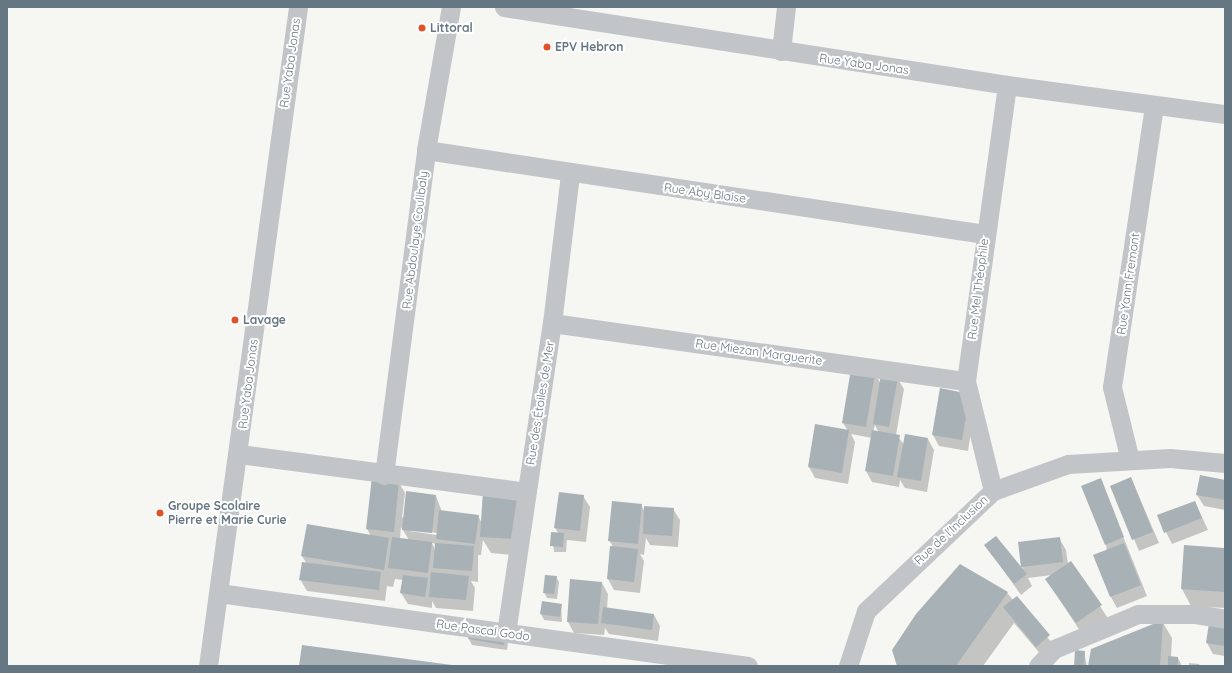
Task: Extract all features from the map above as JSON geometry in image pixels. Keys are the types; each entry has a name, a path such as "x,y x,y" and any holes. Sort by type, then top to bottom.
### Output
{"street":[{"name":"Rue Yaba Jonas","path":"208,666 239,454 298,7"},
{"name":"Rue Abdoulaye Coulibaly","path":"384,475 426,150 451,7"},
{"name":"Rue Yaba Jonas","path":"504,7 622,15 781,51 1007,85 1225,114"},
{"path":"781,51 786,7"},
{"name":"Rue Mel Théophile","path":"993,491 966,381 984,234 1007,85"},
{"name":"Rue Yann Fremont","path":"1130,460 1112,387 1154,105"},
{"name":"Rue Aby Blaise","path":"426,150 570,174 984,234"},
{"name":"Rue des Étoiles de Mer","path":"506,633 552,323 570,174"},
{"name":"Rue Miezan Marguerite","path":"552,323 966,381"},
{"path":"239,454 384,475 526,492"},
{"name":"Rue de l'Inclusion","path":"848,666 866,611 993,491 1068,464 1170,458 1225,463"},
{"name":"Rue Pascal Godo","path":"219,593 748,666"},
{"path":"1038,666 1054,649 1138,614 1195,614 1225,619"}],"building":[{"path":"851,369 875,373 866,427 842,423"},
{"path":"881,374 898,377 889,427 873,424"},
{"path":"940,388 970,394 962,440 932,435"},
{"path":"815,424 849,430 842,473 808,467"},
{"path":"872,430 900,435 893,476 865,471"},
{"path":"905,434 928,438 921,481 897,477"},
{"path":"1200,475 1225,480 1225,500 1196,495"},
{"path":"372,477 399,480 394,532 366,529"},
{"path":"1131,477 1153,532 1132,540 1110,486"},
{"path":"1101,478 1124,537 1105,545 1081,486"},
{"path":"406,491 436,495 432,533 402,530"},
{"path":"483,491 519,494 516,539 480,537"},
{"path":"559,492 584,495 580,531 554,528"},
{"path":"612,501 642,504 638,544 608,541"},
{"path":"1195,501 1202,518 1164,533 1157,515"},
{"path":"644,506 674,508 672,536 643,534"},
{"path":"439,510 479,515 475,544 436,539"},
{"path":"307,524 389,538 384,570 301,556"},
{"path":"551,532 564,533 563,547 550,546"},
{"path":"996,536 1027,574 1014,584 984,545"},
{"path":"392,537 432,542 428,573 388,568"},
{"path":"1060,537 1063,562 1021,567 1018,542"},
{"path":"435,543 474,546 472,571 433,568"},
{"path":"1124,543 1141,585 1110,597 1093,555"},
{"path":"1184,545 1225,548 1225,592 1181,589"},
{"path":"610,546 638,549 634,582 607,579"},
{"path":"1071,561 1102,605 1076,623 1045,579"},
{"path":"302,562 381,572 379,590 299,580"},
{"path":"960,564 1008,592 956,666 897,666 892,650 916,614"},
{"path":"431,572 469,576 466,600 429,597"},
{"path":"403,575 428,578 425,597 400,593"},
{"path":"545,575 557,576 554,594 543,593"},
{"path":"570,579 602,582 598,624 567,622"},
{"path":"1017,596 1050,635 1036,647 1003,607"},
{"path":"542,601 562,604 560,617 540,614"},
{"path":"603,607 654,614 652,630 601,623"},
{"path":"1163,620 1160,666 1088,666 1091,649"},
{"path":"1209,623 1225,625 1225,646 1206,643"},
{"path":"470,630 506,636 504,645 468,639"},
{"path":"302,645 452,665 452,666 299,666"},
{"path":"1075,650 1085,651 1084,666 1074,666"},
{"path":"1168,656 1178,657 1178,666 1168,666"}],"place":[{"name":"Littoral","path":"422,28"},
{"name":"EPV Hebron","path":"547,47"},
{"name":"Lavage","path":"235,320"},
{"name":"Groupe Scolaire Pierre et Marie Curie","path":"160,513"}]}
